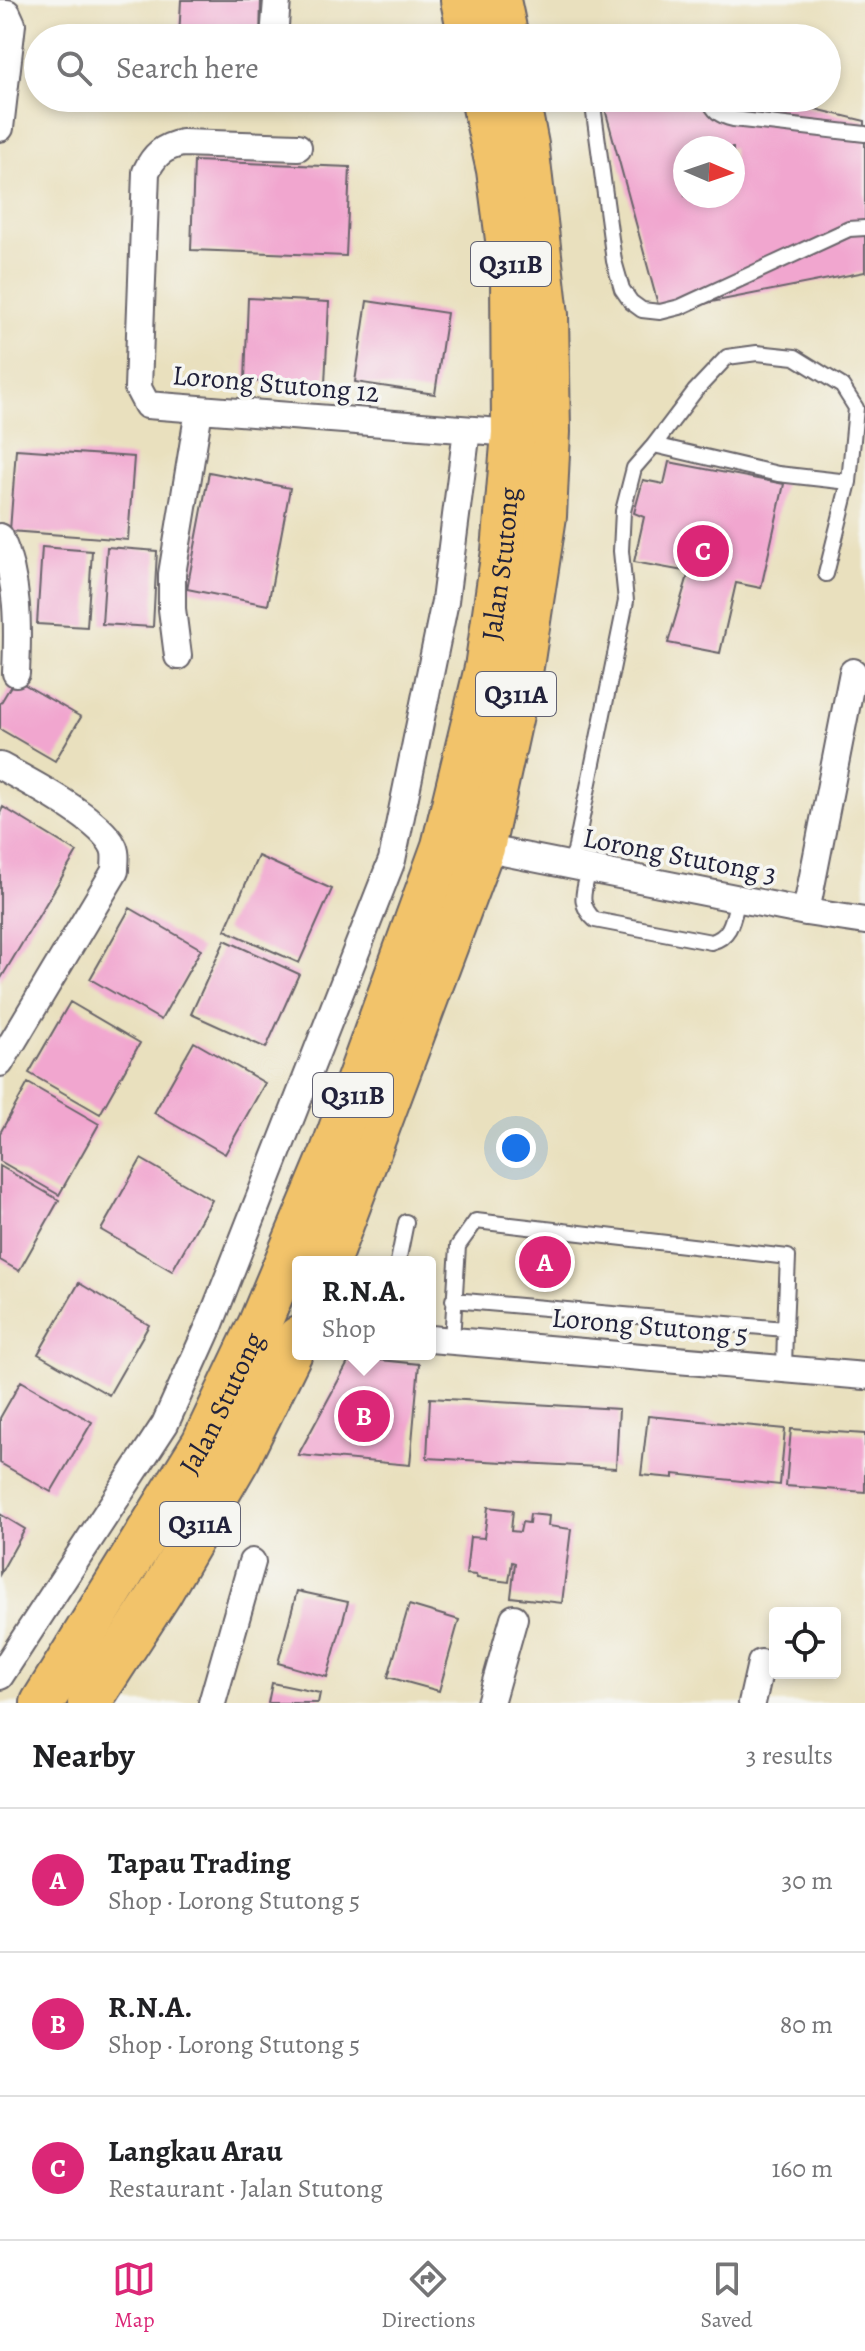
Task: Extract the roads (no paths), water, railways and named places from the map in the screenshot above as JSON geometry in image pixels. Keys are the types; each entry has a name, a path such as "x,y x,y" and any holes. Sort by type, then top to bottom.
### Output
{"main road":[{"path":"462,0 467,24"},
{"path":"499,0 504,24"},
{"name":"Jalan Stutong","path":"42,1703 203,1443 260,1323 336,1140 438,860 486,668 503,551 513,433 512,278 498,170 485,112"},
{"name":"Jalan Stutong","path":"330,1256 483,848 521,673 545,516 549,432 547,315 521,112"},
{"path":"513,433 530,423 532,336 528,266 538,238"},
{"name":"Jalan Stutong","path":"89,1703 161,1592 239,1458 292,1350"}],"street":[{"path":"275,24 277,0"},
{"path":"0,13 7,13 12,24 0,128"},
{"name":"Lorong Stutong 12","path":"298,147 182,143 167,146 158,153 146,172 138,388 147,405 513,433"},
{"path":"178,656 172,609 172,574 199,410"},
{"path":"0,1676 165,1424 210,1324 392,860 445,601 467,430"},
{"path":"0,537 14,582 18,631 16,673"},
{"path":"806,912 853,672"},
{"path":"0,766 44,789 105,834 115,849 115,871 0,1063"},
{"name":"Lorong Stutong 3","path":"483,848 865,921"},
{"name":"Lorong Stutong 5","path":"441,1340 865,1376"},
{"path":"212,1703 252,1562"},
{"path":"490,1703 514,1618"},
{"path":"752,1703 761,1663"}],"lane":[{"path":"594,112 614,261 622,289 631,302 642,310 660,312 680,307 849,229 865,228"},
{"path":"716,112 733,119 865,134"},
{"path":"738,899 729,932 722,940 711,942 595,920 585,911 580,868 626,601 621,551 623,511 634,468 695,391 727,357 757,353 795,357 842,386 856,408 849,482 826,574"},
{"path":"654,445 778,474 849,482"},
{"path":"441,1340 453,1300 458,1246 476,1221 495,1221 788,1257 784,1369"},
{"path":"399,1256 406,1222"},
{"path":"453,1300 785,1329"}],"place":[{"name":"Langkau Arau","path":"703,551"},
{"name":"Tapau Trading","path":"545,1262"},
{"name":"R.N.A.","path":"364,1416"}]}
